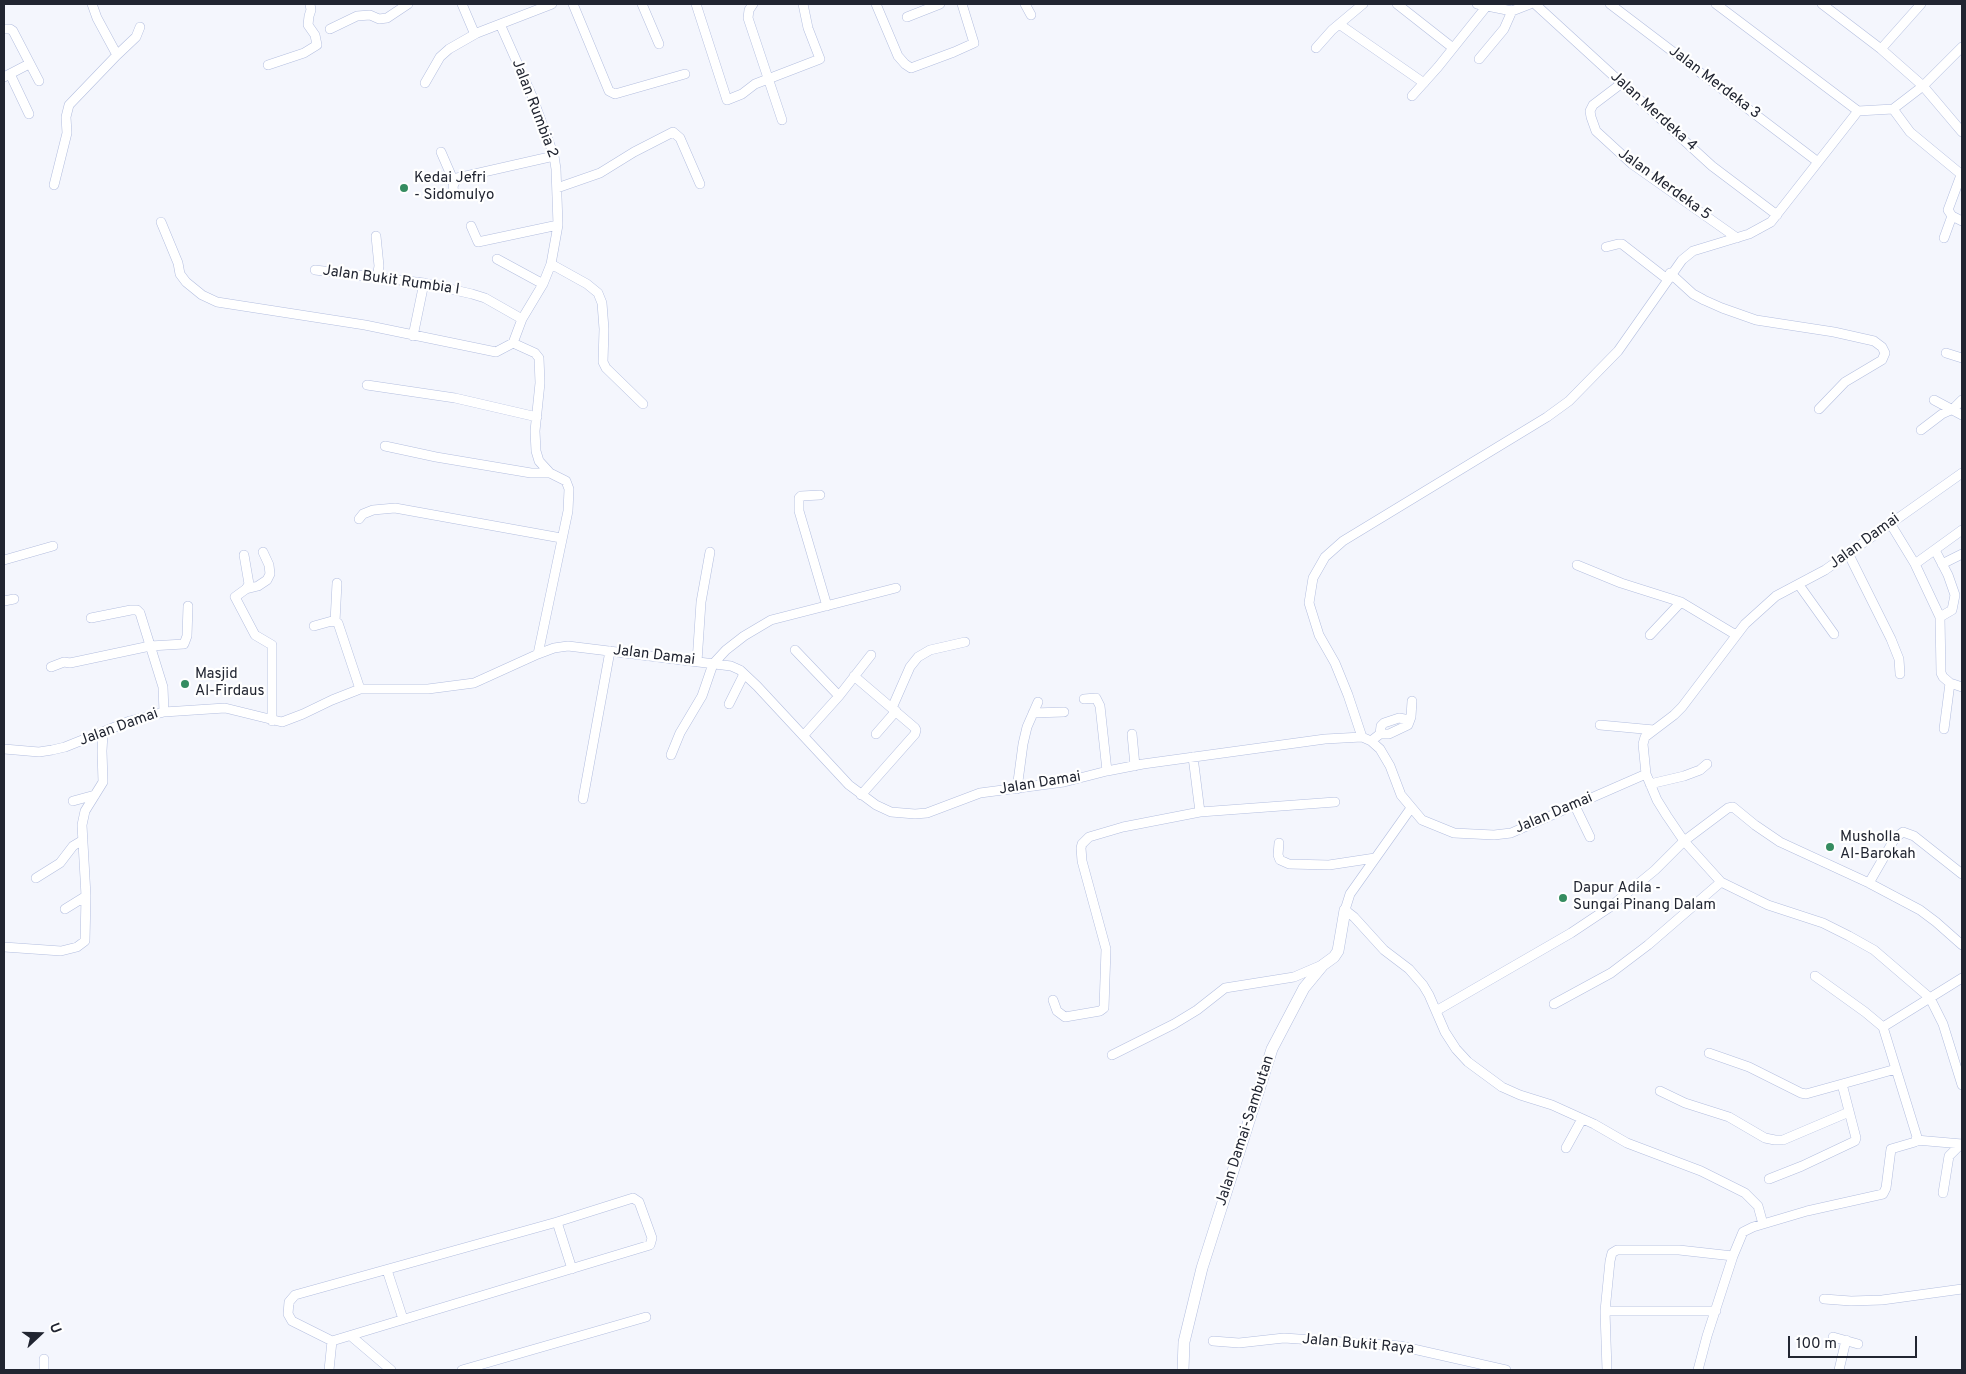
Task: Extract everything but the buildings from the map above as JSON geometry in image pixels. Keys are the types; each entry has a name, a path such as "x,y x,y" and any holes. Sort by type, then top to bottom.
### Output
{"street":[{"path":"92,4 97,18 117,55"},
{"path":"268,65 304,53 317,44 308,25 311,10 310,4"},
{"path":"330,29 347,20 364,15 370,15 382,20 395,14 408,4"},
{"path":"462,4 472,30 477,33"},
{"path":"425,83 443,53 477,33 500,24 532,7 552,4"},
{"path":"573,4 610,91 615,94 685,74"},
{"path":"642,4 659,44"},
{"path":"696,4 727,100 742,94 755,84 768,81 820,59 808,28 803,4"},
{"path":"754,4 749,10 748,18 782,120"},
{"path":"876,4 898,56 909,68 916,67 973,44 974,40 962,4"},
{"path":"907,17 940,4"},
{"path":"1025,4 1031,15"},
{"path":"1316,48 1339,24 1363,4"},
{"path":"1397,4 1452,48"},
{"path":"1477,4 1512,11 1530,4"},
{"name":"Jalan Merdeka 4","path":"1535,4 1712,166 1776,215"},
{"name":"Jalan Merdeka 3","path":"1610,4 1818,162"},
{"path":"1716,4 1858,111 1893,109 1923,86 1962,47"},
{"path":"1822,4 1881,49 1923,86 1961,129"},
{"path":"1881,49 1921,4"},
{"path":"1412,96 1486,7"},
{"path":"1479,59 1504,29 1512,11"},
{"name":"Jalan Rumbia 2","path":"500,24 532,96 554,156 557,188 558,225 551,264 543,284 522,318 512,343"},
{"path":"1339,24 1424,83"},
{"path":"54,185 67,133 66,117 68,105 136,37 140,27"},
{"path":"4,30 10,29 13,32 38,81"},
{"path":"29,64 7,76 29,114"},
{"name":"Jalan Merdeka 5","path":"1622,83 1593,105 1590,112 1596,130 1632,164 1737,238"},
{"path":"1893,109 1910,132 1961,175 1948,211 1952,216 1962,221"},
{"path":"1362,737 1348,696 1320,636 1309,603 1313,578 1325,557 1343,541 1569,402 1618,351 1682,260 1693,251 1737,238 1761,228 1776,215 1858,111"},
{"path":"557,188 600,173 634,152 674,132 680,138 700,184"},
{"path":"441,152 454,182 454,195"},
{"path":"454,182 457,178 554,156"},
{"path":"1944,238 1952,216"},
{"path":"161,222 178,263 180,274 186,282 202,295 217,302 365,325 496,352 512,343 535,353 539,358 536,451 539,461 550,472 566,481 569,489 568,511 538,654"},
{"path":"471,226 478,242 558,225"},
{"path":"376,236 379,260 377,278"},
{"path":"1606,247 1622,244 1694,294 1722,308 1756,320 1834,332 1874,341 1882,347 1885,353 1882,360 1845,382 1819,409"},
{"path":"497,259 543,284"},
{"path":"551,264 581,280 598,293 602,303 604,329 603,362 606,368 643,404"},
{"name":"Jalan Bukit Rumbia I","path":"315,270 424,283 485,298 522,318"},
{"path":"414,336 424,283"},
{"path":"1946,353 1962,358"},
{"path":"367,385 455,398 537,417"},
{"path":"1934,400 1962,415"},
{"path":"1921,430 1942,414 1953,409 1962,400"},
{"path":"384,446 522,472 550,472"},
{"name":"Jalan Damai","path":"4,749 39,752 52,750 103,733 130,721 164,712 225,708 272,721 289,720 360,689 428,689 474,683 538,654 554,648 568,646 731,666 744,674 804,735 840,776 861,795 891,812 915,814 943,808 980,793 1064,782 1135,766 1325,740 1362,737 1371,741 1380,749 1390,766 1401,795 1422,820 1454,833 1494,835 1511,833 1646,774 1644,740 1682,707 1736,635 1776,596 1825,570 1962,473"},
{"path":"820,495 801,496 799,498 799,511 827,606"},
{"path":"359,519 363,514 373,510 395,508 561,538"},
{"path":"1890,523 1915,564 1940,617 1941,673 1950,683 1962,687"},
{"path":"1915,564 1962,530"},
{"path":"4,560 53,546"},
{"path":"1935,550 1948,575 1955,595 1952,610 1940,617"},
{"path":"263,552 269,566 270,574 267,580 258,586 236,594 236,601 255,635 268,642 273,650 272,721"},
{"path":"697,662 700,611 710,552"},
{"path":"1848,553 1891,639 1899,659 1900,674"},
{"path":"1942,564 1962,554"},
{"path":"244,555 249,584 246,589"},
{"path":"1577,565 1620,583 1681,602 1736,635"},
{"path":"335,622 337,583"},
{"path":"1799,585 1834,634"},
{"path":"671,754 680,732 702,696 713,664 726,650 744,636 771,620 896,588"},
{"path":"4,601 14,599"},
{"path":"1650,635 1681,602"},
{"path":"51,667 64,662 70,663 150,646 184,644 187,641 188,606"},
{"path":"91,618 137,610 140,613 162,687 164,712"},
{"path":"314,626 332,621 338,623 360,689"},
{"path":"876,734 894,710 910,667 918,657 930,650 965,642"},
{"path":"795,650 839,696"},
{"path":"583,799 610,651"},
{"path":"804,735 839,696 871,655"},
{"path":"729,704 744,674"},
{"path":"854,676 916,728 916,733 861,795"},
{"path":"1944,729 1950,683"},
{"path":"1084,699 1096,698 1100,706 1107,771"},
{"path":"1371,741 1380,734 1395,731 1408,725 1412,700"},
{"path":"1017,789 1023,744 1038,702"},
{"path":"1033,713 1064,712"},
{"path":"1600,725 1654,730"},
{"path":"4,947 62,951 79,946 85,941 86,896 82,825 85,811 103,782 103,733"},
{"path":"1132,734 1135,766"},
{"path":"1193,757 1200,812"},
{"path":"1650,784 1684,776 1700,770 1707,764"},
{"path":"1646,774 1662,808 1684,841 1721,882 1768,905 1823,923 1849,936 1874,950 1930,998 1943,1024 1962,1085"},
{"path":"73,801 95,794"},
{"path":"1053,1000 1057,1011 1065,1016 1100,1011 1104,1008 1106,949 1082,861 1081,848 1085,840 1098,834 1200,812 1335,802"},
{"path":"1575,806 1590,838"},
{"path":"1436,1012 1571,933 1610,906 1655,870 1684,841 1728,808 1733,807 1780,842 1869,883 1920,910 1962,945"},
{"path":"1411,808 1350,894 1345,910 1354,917 1384,950 1409,969 1423,985 1445,1032 1456,1049 1468,1062 1502,1087 1552,1105 1627,1143 1702,1171 1746,1193 1758,1206 1763,1224"},
{"path":"1869,883 1896,838 1903,832 1914,836 1962,874"},
{"path":"36,878 60,863 72,846 82,840"},
{"path":"1279,843 1278,855 1280,860 1289,864 1329,866 1376,858"},
{"path":"1554,1004 1611,974 1721,882"},
{"path":"65,909 86,896"},
{"name":"Jalan Damai-Sambutan","path":"1183,1370 1184,1342 1202,1268 1272,1049 1304,988 1323,965 1334,957 1338,951 1345,910"},
{"path":"1112,1054 1174,1024 1197,1010 1225,988 1294,977 1323,965"},
{"path":"1815,976 1883,1027 1916,1140"},
{"path":"1883,1027 1962,978"},
{"path":"1709,1053 1749,1067 1806,1094 1896,1069"},
{"path":"1769,1179 1855,1141 1850,1112 1842,1084"},
{"path":"1660,1091 1685,1103 1729,1117 1760,1135 1775,1140 1783,1140 1850,1112"},
{"path":"1566,1148 1582,1119"},
{"path":"1698,1370 1733,1256 1746,1229 1807,1211 1883,1194 1886,1188 1891,1149 1915,1142 1916,1140 1961,1144"},
{"path":"1943,1193 1949,1156 1961,1144"},
{"path":"633,1198 639,1202 652,1238 650,1245 332,1341 289,1318 291,1298 295,1295 557,1222 633,1198"},
{"path":"557,1222 572,1270"},
{"path":"1607,1370 1605,1311 1612,1253 1617,1250 1679,1250 1733,1256"},
{"path":"387,1270 403,1319"},
{"path":"1824,1299 1851,1301 1882,1300 1962,1289"},
{"path":"1605,1311 1716,1310"},
{"path":"462,1370 646,1316"},
{"path":"351,1336 391,1370"},
{"path":"1833,1337 1858,1344"},
{"name":"Jalan Bukit Raya","path":"1213,1341 1240,1343 1284,1338 1400,1346 1506,1370"},
{"path":"1839,1370 1846,1340"},
{"path":"329,1370 332,1341"},
{"path":"44,1359 44,1370"}],"place":[{"name":"Kedai Jefri - Sidomulyo","path":"404,188"},
{"name":"Masjid Al-Firdaus","path":"185,684"},
{"name":"Musholla Al-Barokah","path":"1830,847"},
{"name":"Dapur Adila - Sungai Pinang Dalam","path":"1563,898"}]}
